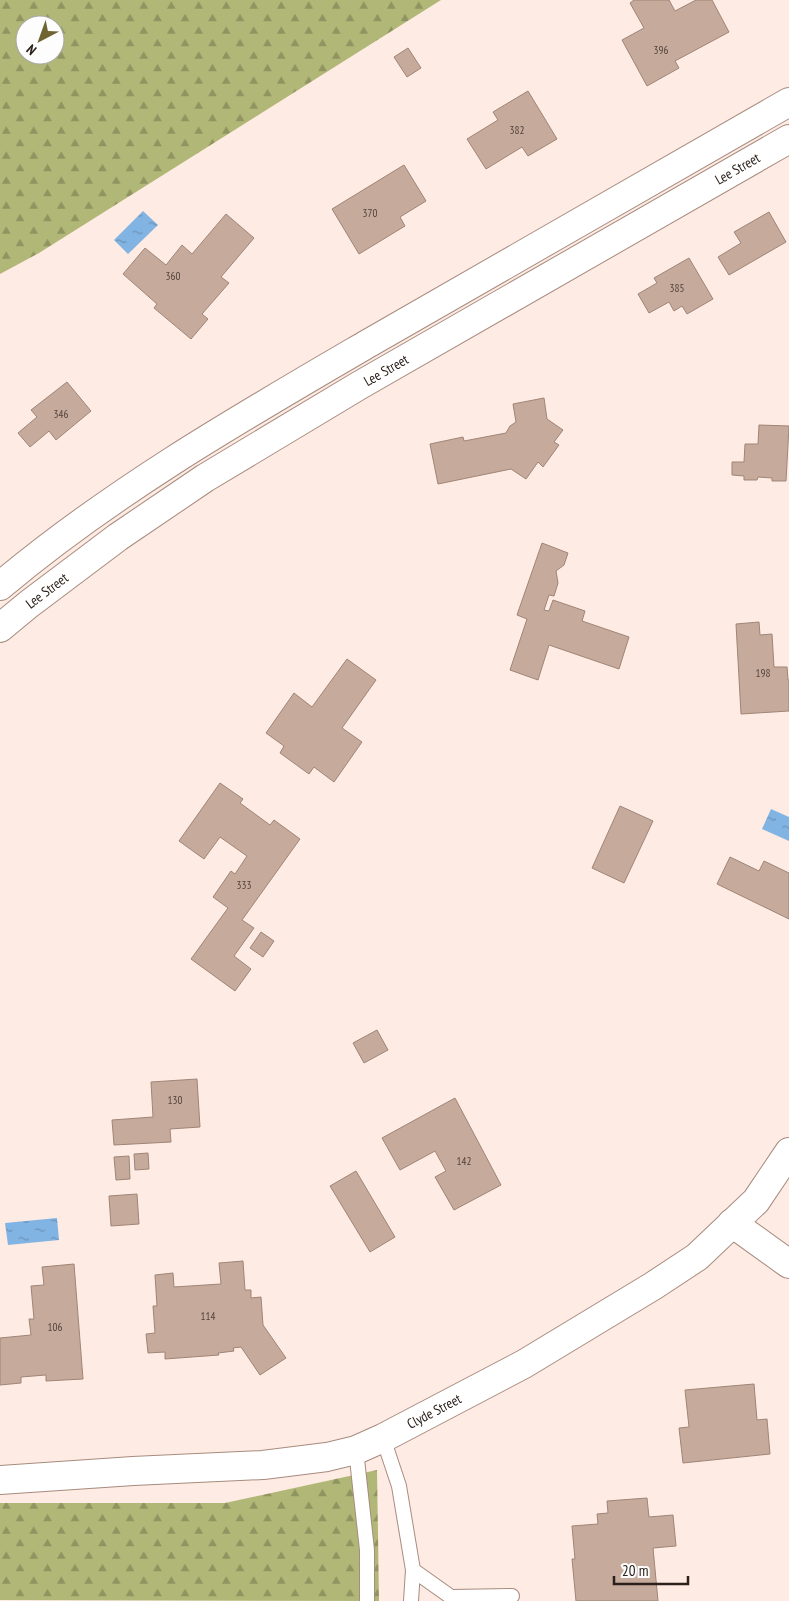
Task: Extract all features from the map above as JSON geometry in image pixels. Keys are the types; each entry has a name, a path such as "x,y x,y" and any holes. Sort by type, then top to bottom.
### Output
{"main road":[{"path":"0,586 57,541 137,484 252,411 789,102"},
{"name":"Lee Street","path":"0,628 84,562 163,505 205,478 360,385 789,140"},
{"name":"Clyde Street","path":"0,1480 263,1465 327,1457 356,1450 383,1438 524,1364 645,1291 697,1257 756,1201 789,1152"},
{"path":"732,1224 789,1264"}],"lane":[{"path":"383,1438 398,1486 413,1570 412,1601"},
{"path":"356,1450 367,1550 367,1601"},
{"path":"413,1570 452,1596 512,1596"}],"green space":[{"path":"0,0 441,0 39,253 0,274"},
{"path":"377,1470 379,1601 0,1600 0,1503 225,1503"}],"water":[{"path":"143,211 158,225 128,254 114,240"},
{"path":"771,809 789,817 789,841 762,829"},
{"path":"57,1218 59,1240 8,1245 5,1223"}],"building":[{"path":"634,0 669,0 675,11 696,0 712,0 729,32 675,61 679,68 647,86 622,40 644,28 630,3"},
{"path":"408,48 421,68 407,77 394,57"},
{"path":"528,91 557,139 528,156 522,147 486,169 467,139 498,120 493,112"},
{"path":"404,165 426,201 400,217 405,226 359,254 332,209"},
{"path":"769,212 786,242 729,275 718,257 741,243 734,232"},
{"path":"226,214 254,238 221,277 229,283 202,314 208,319 191,339 154,308 157,304 123,274 145,248 166,265 182,245 192,254"},
{"path":"689,258 713,299 687,314 682,306 674,311 669,302 649,313 638,294 657,283 654,278"},
{"path":"67,382 91,411 56,440 49,431 30,447 18,433 37,417 31,410"},
{"path":"544,398 547,419 563,430 554,442 559,445 543,467 538,462 526,479 511,469 438,484 430,444 463,437 464,441 506,433 510,426 516,422 513,404"},
{"path":"759,425 789,426 786,481 772,481 772,478 758,477 757,480 744,480 744,476 732,475 732,462 744,462 745,444 758,444"},
{"path":"542,543 568,553 564,565 556,571 558,583 554,596 549,595 544,610 549,611 553,600 585,611 582,621 629,637 619,669 549,645 538,680 510,670 527,619 517,615"},
{"path":"759,622 760,635 772,634 774,667 787,667 789,711 741,714 736,624"},
{"path":"347,659 376,680 342,728 362,742 334,782 314,767 309,774 280,753 284,746 266,733 294,693 312,707"},
{"path":"220,783 243,799 240,803 270,825 274,820 300,839 242,920 254,928 234,956 251,969 235,991 191,959 228,908 213,897 231,871 235,874 247,856 220,837 204,859 179,841"},
{"path":"620,806 653,821 624,883 592,868"},
{"path":"730,857 759,871 764,861 789,873 789,919 717,884"},
{"path":"261,932 274,941 263,957 250,948"},
{"path":"377,1030 388,1050 364,1063 353,1043"},
{"path":"197,1079 200,1127 170,1129 171,1142 114,1145 112,1120 153,1117 151,1082"},
{"path":"455,1098 501,1185 454,1210 435,1177 446,1171 435,1151 400,1170 382,1138"},
{"path":"148,1153 149,1169 135,1170 134,1154"},
{"path":"129,1156 130,1179 116,1180 114,1157"},
{"path":"356,1171 395,1237 370,1252 330,1186"},
{"path":"137,1194 139,1224 111,1226 109,1196"},
{"path":"243,1261 245,1290 251,1290 251,1298 261,1297 263,1325 286,1358 260,1375 241,1347 233,1348 234,1351 218,1353 219,1355 165,1359 165,1352 148,1353 146,1334 155,1333 153,1306 157,1306 155,1275 173,1273 174,1287 221,1284 219,1263"},
{"path":"74,1264 83,1379 46,1381 46,1375 21,1377 21,1383 0,1385 0,1338 31,1335 29,1319 34,1319 31,1286 44,1285 42,1267"},
{"path":"754,1384 757,1420 767,1419 770,1454 683,1463 679,1428 689,1427 685,1390"},
{"path":"647,1498 649,1517 673,1515 676,1546 653,1548 658,1601 576,1601 572,1559 575,1559 572,1526 598,1524 597,1514 608,1513 607,1501"}]}
